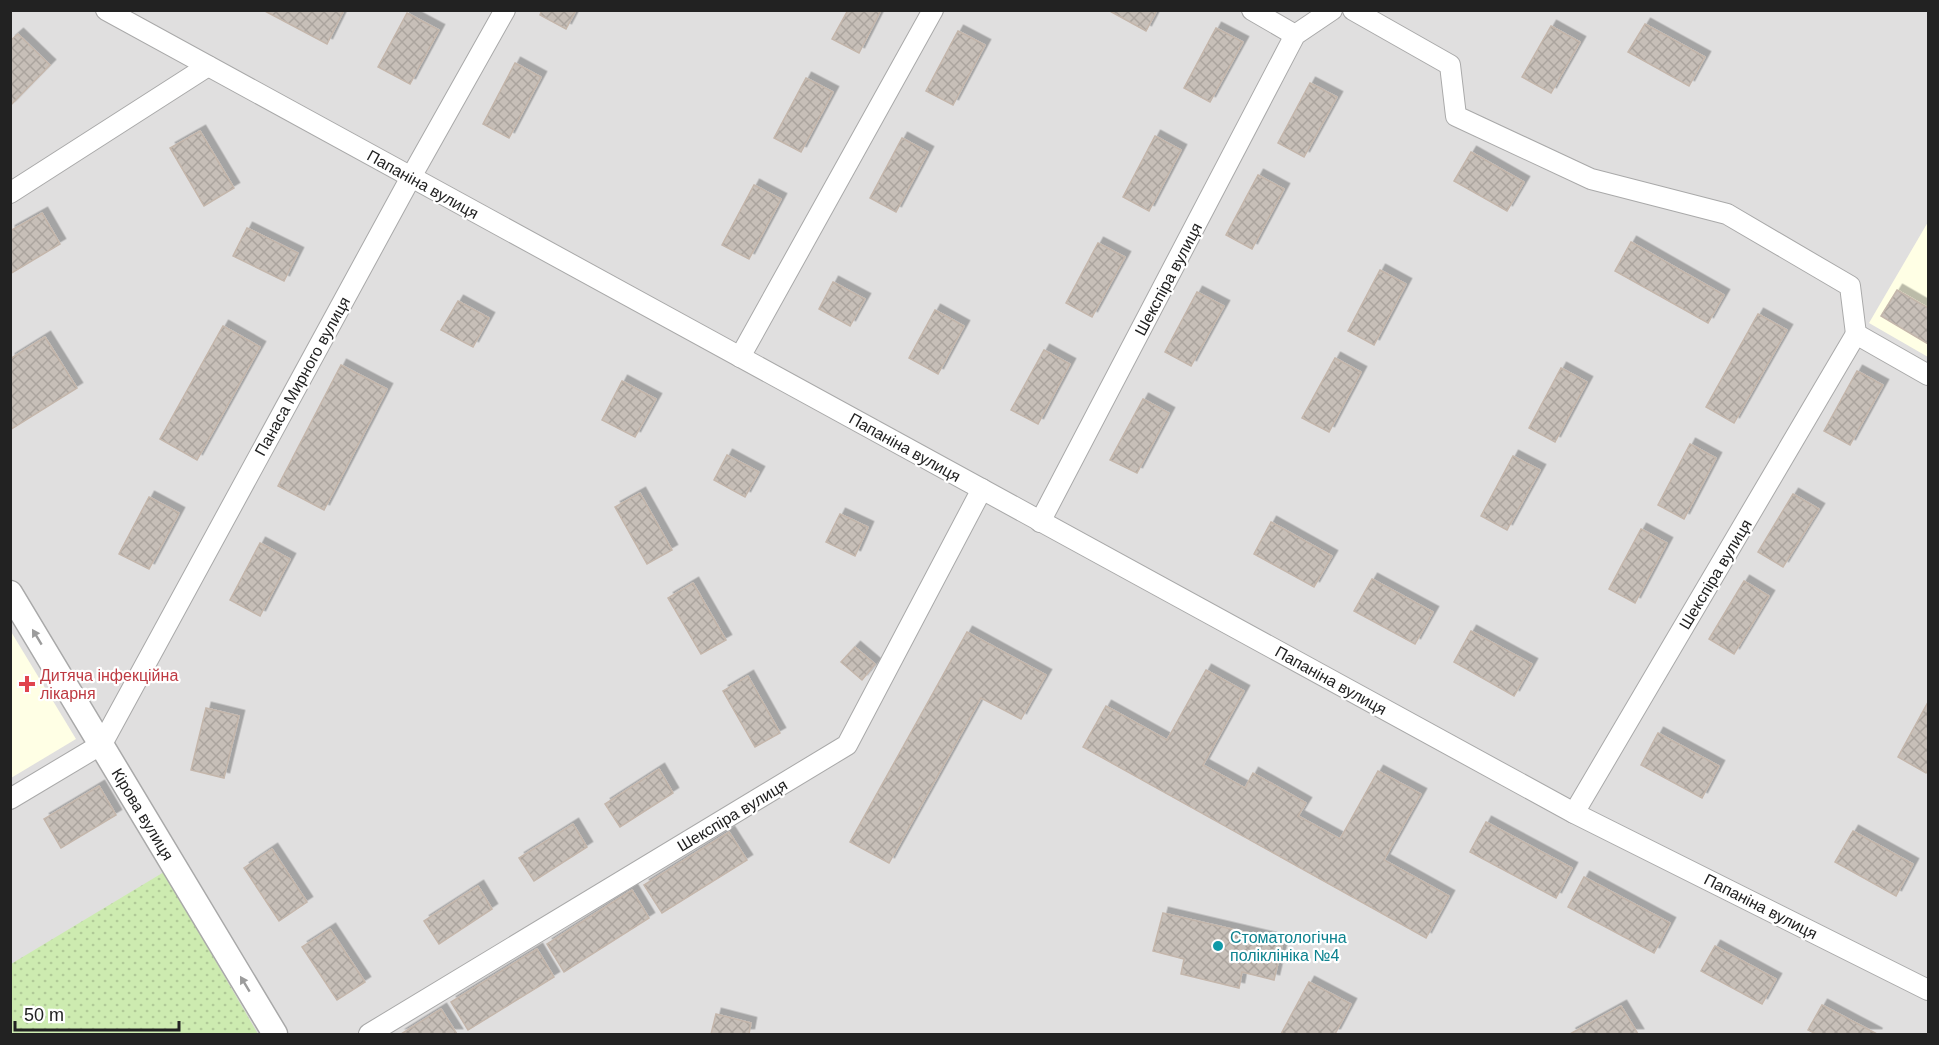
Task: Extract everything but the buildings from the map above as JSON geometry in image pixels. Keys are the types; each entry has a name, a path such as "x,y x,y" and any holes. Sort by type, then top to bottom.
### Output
{"street":[{"name":"Папаніна вулиця","path":"106,10 1574,813 1929,990"},
{"name":"Панаса Мирного вулиця","path":"102,744 411,177 505,10"},
{"path":"740,357 933,10"},
{"path":"1252,10 1295,35 1332,10"},
{"path":"1353,10 1450,65 1456,116 1591,179 1727,214 1850,286 1856,334 1929,375"},
{"name":"Шекспіра вулиця","path":"1040,522 1295,35"},
{"path":"10,193 208,66"},
{"name":"Шекспіра вулиця","path":"1574,813 1856,334"},
{"name":"Шекспіра вулиця","path":"369,1035 847,745 982,489"},
{"name":"Кірова вулиця","path":"10,593 275,1035"},
{"path":"10,799 102,744"}],"shaded area":[{"path":"11,11 1928,11 1928,1034 11,1034"},
{"path":"1928,222 1928,357 1869,323"},
{"name":"Дитяча інфекційна лікарня","path":"10,630 76,739 11,778 10,778"}],"green space":[{"path":"164,872 258,1034 11,1034 11,964"}],"place":[{"name":"Дитяча інфекційна лікарня","path":"27,684"},
{"name":"Стоматологічна поліклініка №4","path":"1218,946"}]}
